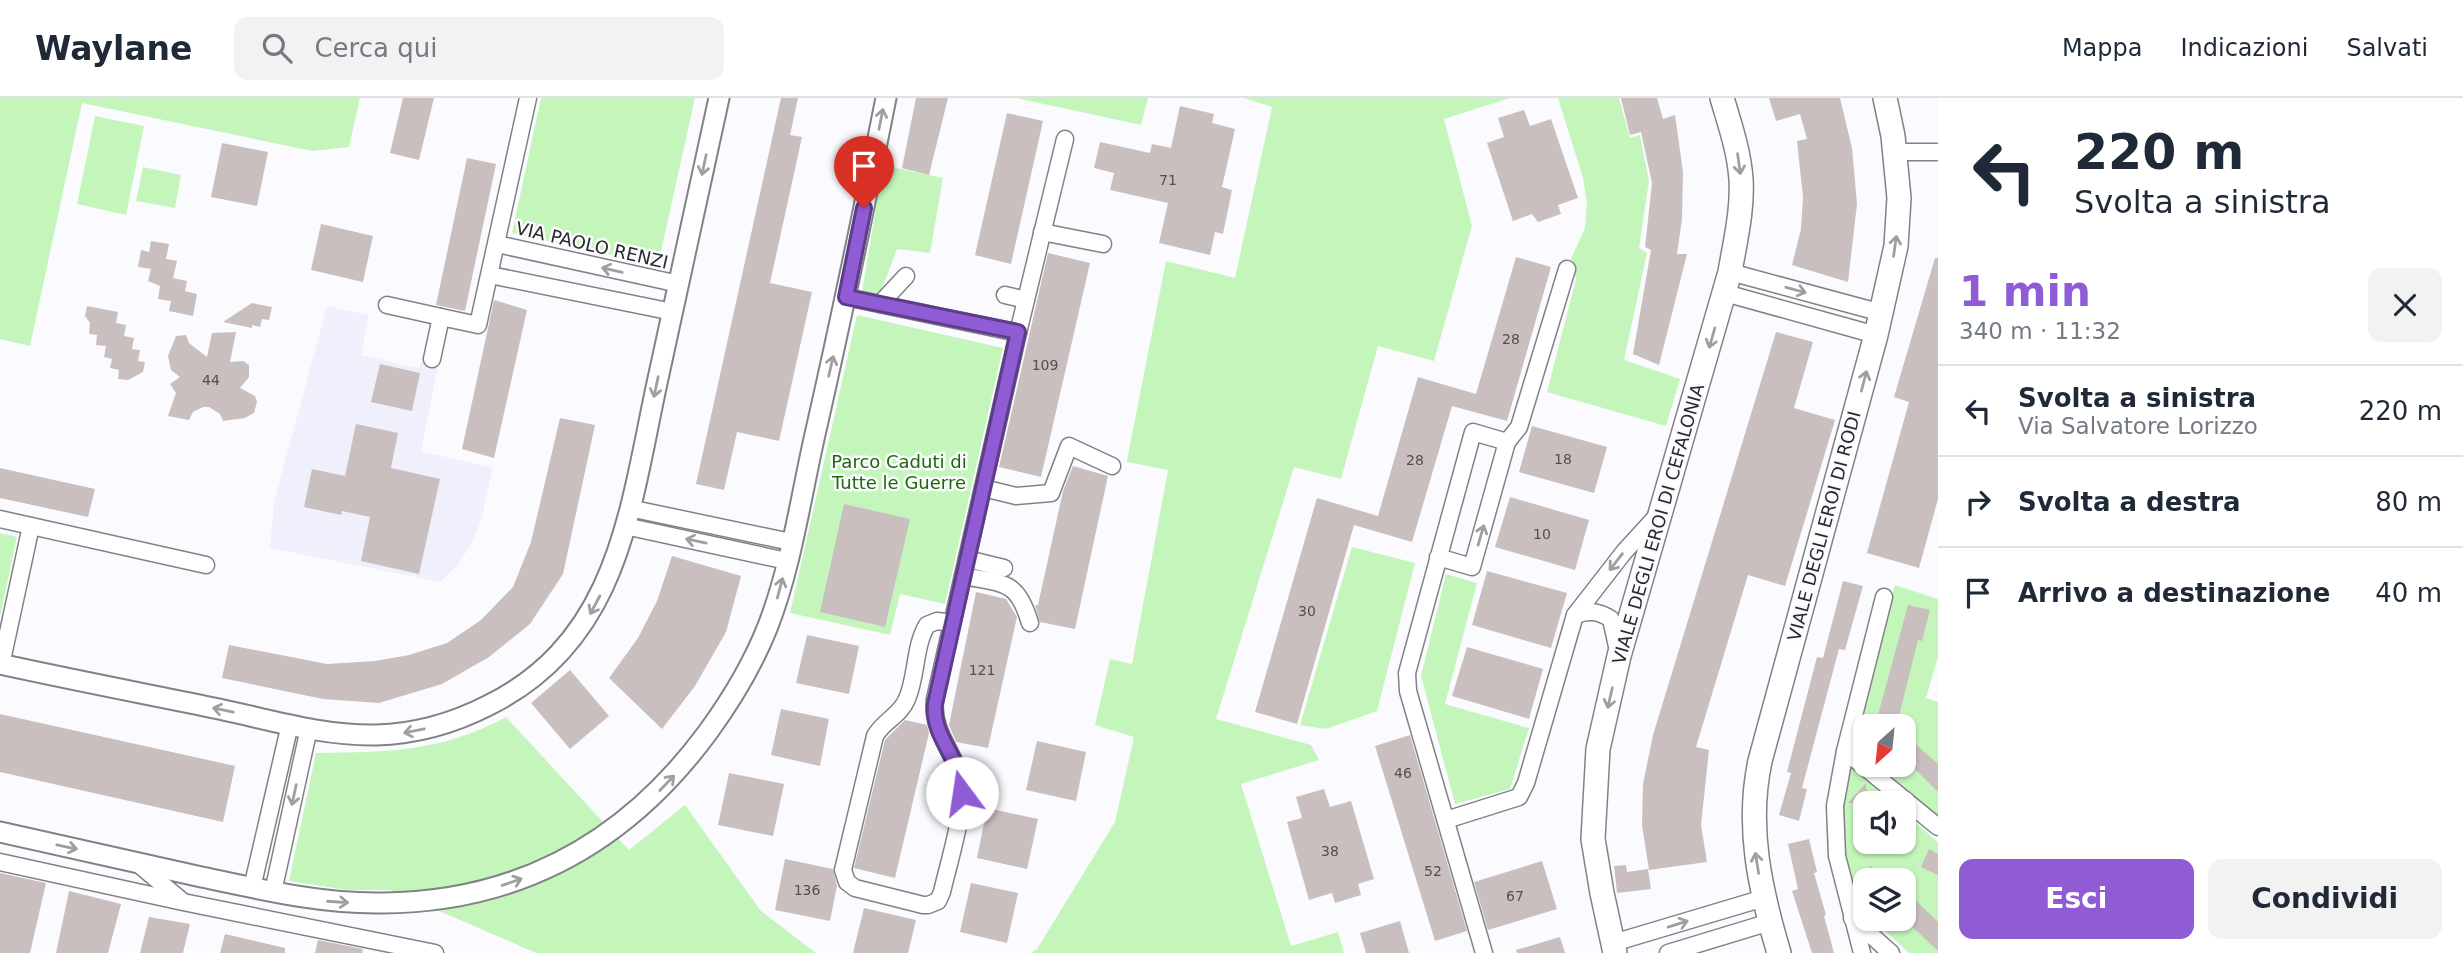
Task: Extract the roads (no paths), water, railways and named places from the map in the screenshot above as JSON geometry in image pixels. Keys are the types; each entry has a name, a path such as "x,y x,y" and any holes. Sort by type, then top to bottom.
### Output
{"main road":[{"name":"VIALE DEGLI EROI DI CEFALONIA","path":"1614,948 1593,839 1598,749 1619,656 1727,282 1740,211 1741,180 1737,150 1722,98"},
{"name":"VIALE DEGLI EROI DI RODI","path":"1779,953 1764,898 1754,835 1757,774 1882,313 1896,246 1899,198 1895,152 1885,98"}],"street":[{"name":"VIA PAOLO RENZI","path":"387,305 478,325 528,98"},
{"path":"31,526 1,665 299,726 359,735 407,733 459,718 514,692 546,668 571,642 588,619 607,578 627,517 719,98"},
{"path":"0,832 297,897 380,903 446,898 496,887 543,870 580,852 616,828 671,779 729,702 768,626 787,561 846,297 886,98"},
{"path":"952,623 937,621 927,625 905,703 875,736 844,870 847,882 855,888 928,905 937,901 942,892 962,783 934,718 935,699 1018,332 1065,139"},
{"path":"1895,152 1938,152"},
{"path":"1042,232 1103,244"},
{"name":"VIA PAOLO RENZI","path":"497,244 679,284"},
{"path":"1438,557 1472,567 1507,442 1519,427 1567,269"},
{"path":"490,275 673,312"},
{"path":"880,304 906,276"},
{"path":"1727,282 1882,313"},
{"path":"1727,282 1876,335"},
{"path":"1005,295 1026,300"},
{"path":"846,297 1018,332"},
{"path":"432,359 441,317"},
{"path":"1484,953 1408,691 1407,673 1473,432 1507,442"},
{"path":"983,488 1016,496 1051,493 1069,446 1112,466"},
{"path":"1446,820 1518,797 1526,783 1575,615 1624,552 1660,513"},
{"path":"627,517 791,542"},
{"path":"627,517 787,561"},
{"path":"0,519 206,565"},
{"path":"967,559 1004,568"},
{"path":"963,576 1014,590 1024,603 1030,623"},
{"path":"1862,953 1835,841 1837,791 1884,597"},
{"path":"1575,615 1586,611 1600,612 1611,619 1619,656"},
{"path":"252,888 299,726"},
{"path":"273,892 299,726"},
{"path":"1845,751 1938,827"},
{"path":"0,862 435,953"},
{"path":"136,862 183,902"},
{"path":"291,924 297,897"},
{"path":"1614,948 1764,898"},
{"path":"1852,918 1891,953"},
{"path":"1668,953 1770,922"}],"park label":[{"name":"Parco Caduti di Tutte le Guerre","path":"899,471"}]}
